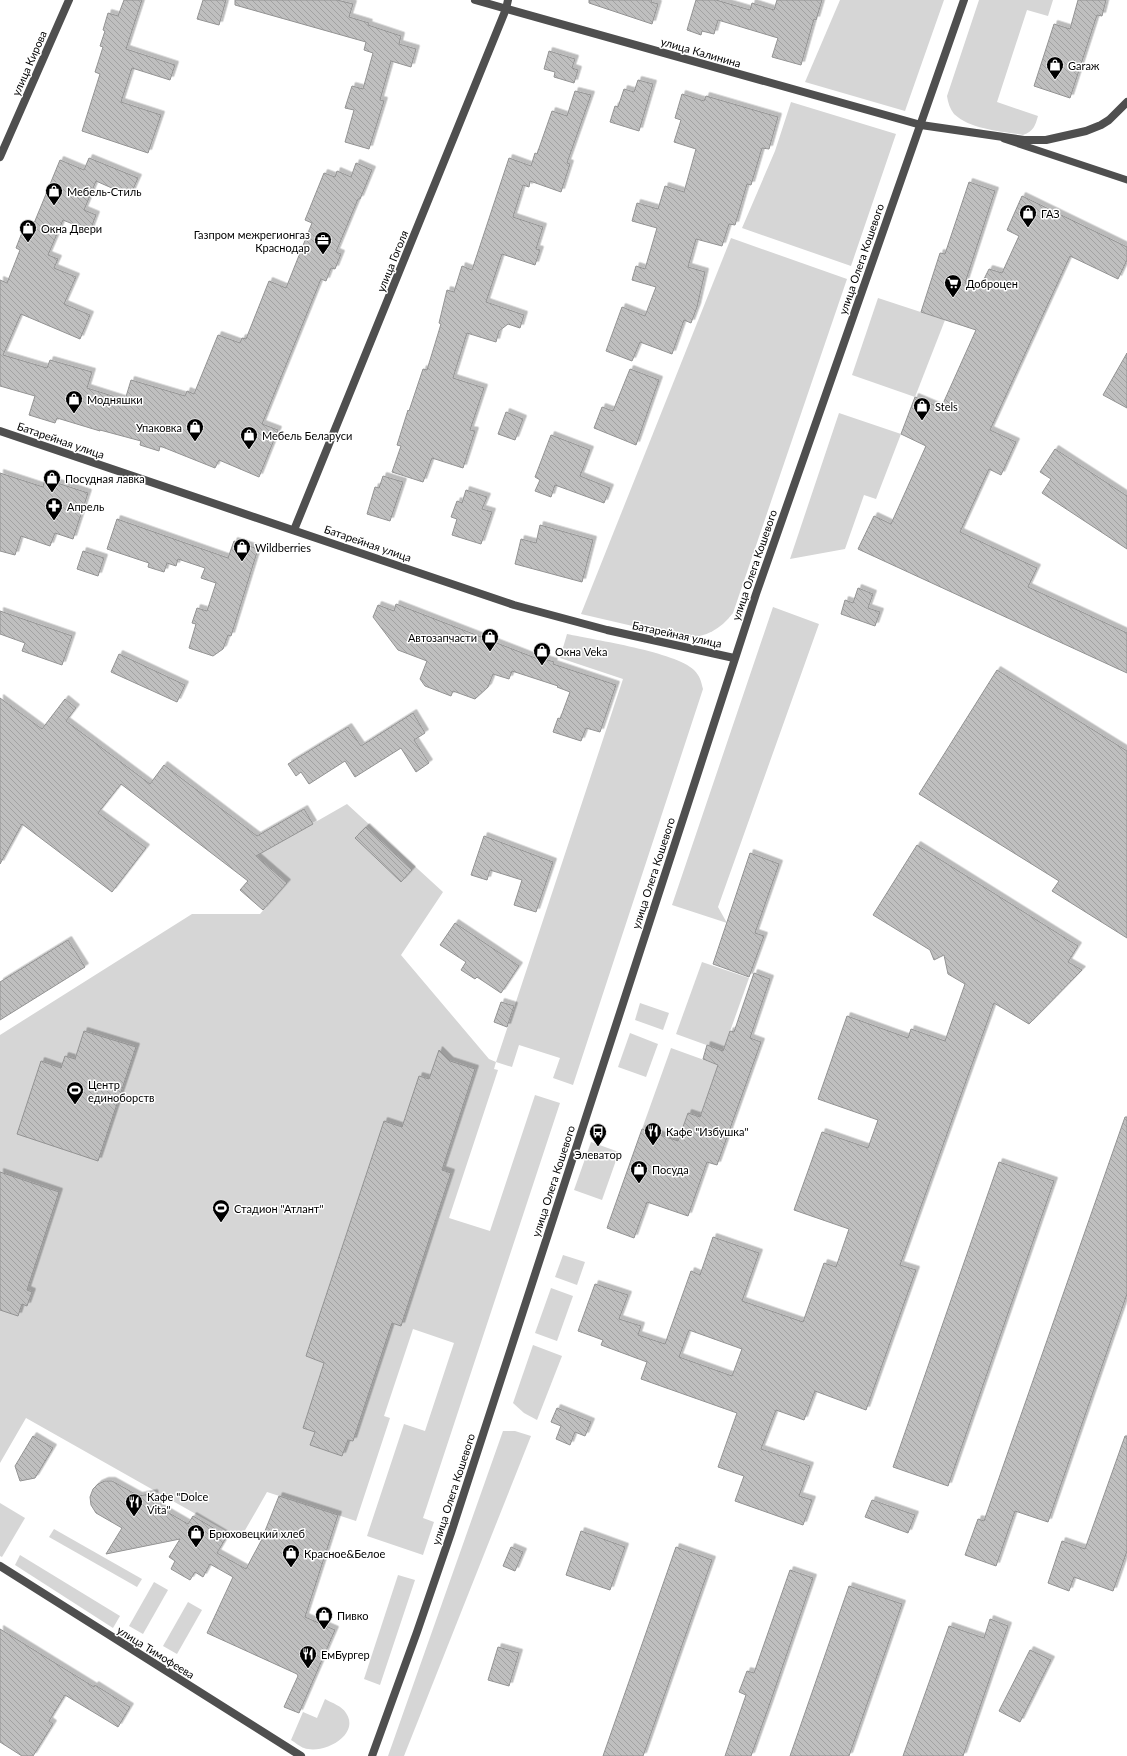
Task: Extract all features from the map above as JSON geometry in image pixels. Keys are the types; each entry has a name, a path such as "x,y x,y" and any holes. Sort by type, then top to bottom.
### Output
{"street":[{"name":"улица Кирова","path":"0,157 69,0"},
{"name":"улица Калинина","path":"475,0 921,125 1036,140 1069,136 1101,125 1109,120 1127,102"},
{"name":"улица Гоголя","path":"294,530 506,9 508,0"},
{"name":"улица Олега Кошевого","path":"372,1756 449,1539 734,658 964,0"},
{"name":"Батарейная улица","path":"0,431 544,614 607,630 734,658"},
{"name":"улица Тимофеева","path":"0,1566 301,1756"}],"lane":[{"path":"990,135 1127,180"}],"shaded area":[{"path":"840,0 944,0 905,111 805,82"},
{"path":"979,0 1053,0 1048,16 1027,10 997,102 1038,116 1034,128 1030,132 1023,135 978,127 961,119 951,110 947,96"},
{"path":"791,102 896,134 851,266 742,228 775,151"},
{"path":"731,238 847,279 733,613 716,629 696,637 680,637 581,614"},
{"path":"878,298 945,320 915,397 852,375"},
{"path":"839,413 901,434 876,499 864,495 845,549 790,559"},
{"path":"773,607 819,624 718,907 727,923 672,905"},
{"path":"567,634 653,652 685,664 698,674 703,689 573,1085 553,1078 560,1058 519,1045 512,1067 496,1062 623,679 560,658"},
{"name":"Стадион \"Атлант\"","path":"347,804 443,892 401,955 489,1059 496,1062 494,1069 498,1070 449,1218 490,1231 535,1095 560,1103 423,1518 434,1522 423,1555 367,1536 404,1424 425,1431 454,1343 413,1329 384,1416 390,1418 356,1521 267,1492 240,1539 26,1418 0,1463 0,1035 192,914 260,914 287,883 256,856"},
{"path":"702,962 749,978 723,1051 676,1034"},
{"path":"640,1003 669,1013 663,1030 635,1020"},
{"path":"630,1033 658,1044 646,1077 618,1067"},
{"path":"671,1048 718,1065 700,1117 688,1113 684,1124 690,1146 642,1129"},
{"path":"591,1142 619,1152 602,1200 574,1190"},
{"path":"563,1255 585,1262 577,1285 555,1277"},
{"path":"551,1288 573,1296 557,1341 535,1333"},
{"path":"533,1345 562,1356 537,1420 524,1413 513,1403"},
{"path":"503,1431 515,1431 531,1436 404,1756 388,1756"},
{"path":"0,1503 25,1518 2,1557 0,1556"},
{"path":"54,1529 142,1579 137,1587 49,1537"},
{"path":"20,1555 120,1616 113,1628 15,1565"},
{"path":"398,1575 415,1580 380,1685 364,1679"},
{"path":"154,1582 168,1590 143,1634 129,1626"},
{"path":"188,1602 202,1610 177,1654 163,1646"},
{"path":"325,1699 346,1713 349,1721 348,1729 344,1736 330,1746 321,1749 302,1747 291,1740 303,1712 317,1718"}],"building":[{"path":"124,0 142,0 126,49 175,65 170,80 132,68 121,102 161,115 148,153 82,131 100,74 95,72 103,47 100,46 105,31 103,30 108,13 118,16"},
{"path":"203,0 226,0 219,25 197,19"},
{"path":"235,0 337,0 353,4 349,17 369,23 368,25 401,36 399,44 416,49 411,67 391,61 380,100 384,101 369,149 345,142 354,110 345,108 352,86 363,89 373,53 364,50 366,42 235,5"},
{"path":"589,0 652,0 651,2 658,4 652,24 589,3"},
{"path":"696,0 716,0 750,10 752,3 774,10 777,0 822,0 816,20 814,19 801,65 772,57 778,38 718,20 714,34 702,31 701,35 687,30"},
{"path":"1078,0 1106,0 1102,16 1097,15 1070,98 1034,86 1054,24 1070,29"},
{"path":"549,51 575,59 572,68 578,70 574,83 554,77 555,72 544,69"},
{"path":"638,80 653,84 639,131 610,122 615,106 618,107 624,89 634,92"},
{"path":"575,91 591,95 567,163 570,164 561,192 530,181 529,187 523,185 513,217 543,227 536,249 540,250 535,265 502,254 486,302 524,315 520,328 508,324 499,331 496,342 467,333 453,378 484,388 470,430 475,431 463,468 432,458 423,482 392,472 401,446 397,445 408,410 409,411 423,369 427,370 441,324 439,323 447,290 454,292 462,266 472,270 509,158 531,166 535,153 537,154 552,111 567,116"},
{"path":"682,94 704,101 706,96 778,117 769,149 762,148 751,185 747,184 735,225 729,224 722,246 696,239 688,267 705,272 697,307 691,323 684,320 672,354 640,342 632,361 606,351 622,307 645,316 656,287 632,280 636,266 645,269 657,228 632,221 637,203 658,209 665,186 684,192 696,149 674,142 681,120 675,118"},
{"path":"89,158 138,178 130,196 96,181 84,210 96,215 90,231 63,220 48,255 58,259 54,268 76,277 64,304 90,315 80,339 21,314 3,355 47,368 50,360 92,372 87,388 125,400 131,380 185,396 187,391 194,394 218,335 240,343 242,338 246,339 269,281 286,288 312,223 305,220 324,173 335,177 337,171 351,177 356,163 372,170 336,252 341,254 335,269 331,268 326,281 321,279 262,424 278,430 259,477 219,460 215,468 160,446 159,451 140,445 141,441 57,418 55,423 29,415 35,396 0,386 0,280 7,283 20,250 16,248 23,230 30,233 60,160 84,170"},
{"path":"969,182 995,191 965,283 979,289 989,269 1002,273 1019,236 1007,230 1022,196 1127,247 1127,260 1118,279 1070,256 990,430 1016,442 1001,475 989,469 960,532 1037,568 1028,587 1127,633 1127,673 858,549 874,516 891,524 926,446 901,434 915,397 941,408 976,330 921,312 940,253 945,254"},
{"path":"1127,353 1127,408 1103,395"},
{"path":"630,369 659,380 636,445 594,428 602,407 613,411"},
{"path":"506,412 523,419 515,440 498,434"},
{"path":"551,435 590,450 580,476 610,488 604,503 555,485 551,497 535,491 540,480 535,477"},
{"path":"1055,449 1127,496 1127,549 1042,493 1051,479 1040,472"},
{"path":"0,473 43,487 45,479 88,493 73,539 55,533 50,546 21,536 15,555 0,551"},
{"path":"383,476 403,482 390,521 367,514 375,487 379,488"},
{"path":"466,490 487,497 482,509 492,512 481,544 452,535 457,519 451,517 457,501 462,503"},
{"path":"117,519 228,558 234,541 258,549 231,636 228,635 223,649 213,656 189,648 196,624 192,623 197,608 207,611 216,583 201,578 205,568 178,559 176,566 167,563 164,572 148,567 149,563 107,549"},
{"path":"540,525 593,540 582,582 515,564 521,539 536,543"},
{"path":"83,551 104,558 98,576 77,569"},
{"path":"858,588 873,594 868,608 880,612 875,626 841,614 845,600 853,603"},
{"path":"396,604 538,659 538,657 554,662 553,664 616,685 600,732 586,728 581,741 553,732 558,718 560,719 570,692 557,687 558,686 512,671 509,679 493,674 488,687 475,699 453,691 451,696 425,686 420,679 427,661 398,650 373,617 378,605 394,611"},
{"path":"0,611 72,636 62,665 22,651 25,643 0,634"},
{"path":"119,654 185,685 177,702 111,672"},
{"path":"997,670 1127,751 1127,938 1052,891 1059,881 919,794"},
{"path":"0,698 42,729 65,699 76,708 66,721 150,784 164,765 257,836 304,809 313,824 256,856 287,883 263,910 240,890 248,881 121,784 98,813 146,848 112,892 22,824 0,864"},
{"path":"413,713 425,733 414,740 429,763 416,772 401,748 355,777 345,761 309,784 301,772 296,776 288,764 348,727 361,746"},
{"path":"366,827 412,870 401,882 355,838"},
{"path":"484,836 553,862 536,912 514,905 522,880 490,870 487,880 471,875"},
{"path":"917,845 1078,946 1068,962 1082,970 1029,1024 994,1003 900,1265 916,1270 866,1410 815,1391 804,1420 776,1410 761,1449 810,1466 799,1496 812,1500 803,1525 735,1501 744,1476 718,1467 737,1413 641,1379 647,1362 601,1345 603,1340 578,1331 595,1284 628,1295 619,1319 641,1326 638,1335 665,1344 691,1271 700,1275 713,1237 759,1253 742,1301 803,1322 824,1263 836,1267 849,1229 794,1210 822,1132 868,1148 878,1120 818,1099 847,1016 908,1038 911,1029 945,1041 965,984 948,974 944,955 934,960 930,950 873,915","holes":["689,1330 742,1349 732,1376 679,1357"]},
{"path":"750,853 779,864 755,933 764,936 749,977 713,964"},
{"path":"455,923 519,966 501,993 477,977 475,979 461,970 466,962 440,945"},
{"path":"68,940 85,967 0,1020 0,982"},
{"path":"754,973 770,979 750,1038 761,1042 717,1165 707,1162 688,1216 647,1202 634,1238 607,1228 642,1129 678,1141 688,1113 700,1117 718,1065 703,1059 707,1045 723,1051 730,1031 734,1032"},
{"path":"501,1002 514,1006 507,1027 494,1022"},
{"path":"84,1031 136,1047 98,1161 17,1134 41,1061 61,1068 65,1056 75,1059"},
{"path":"439,1050 450,1061 475,1069 442,1170 451,1173 401,1326 392,1323 353,1441 348,1440 342,1456 310,1445 315,1432 303,1428 324,1363 306,1356 384,1121 402,1127 419,1076 429,1079"},
{"path":"1125,1117 1127,1117 1127,1294 1048,1522 1015,1511 996,1566 965,1555 978,1519 984,1521"},
{"path":"999,1162 1054,1181 948,1486 893,1467"},
{"path":"0,1172 59,1192 27,1290 32,1292 27,1306 22,1304 18,1316 0,1310"},
{"path":"557,1408 591,1422 585,1436 575,1432 570,1445 556,1439 561,1426 551,1422"},
{"path":"33,1436 53,1448 35,1478 20,1481 15,1466"},
{"path":"1125,1436 1127,1436 1127,1551 1113,1591 1074,1577 1069,1591 1048,1583 1062,1541 1085,1549"},
{"path":"105,1481 112,1481 139,1496 154,1493 157,1506 188,1524 193,1516 227,1536 217,1553 246,1569 261,1541 279,1496 338,1515 305,1617 335,1630 299,1713 284,1707 298,1676 297,1674 207,1633 233,1577 210,1564 203,1577 195,1572 190,1580 171,1569 175,1561 169,1557 180,1539 106,1554 122,1528 96,1513 91,1505 90,1497 93,1489 98,1484"},
{"path":"872,1500 915,1515 908,1533 865,1517"},
{"path":"581,1531 625,1547 610,1590 566,1575"},
{"path":"511,1547 523,1552 515,1571 503,1566"},
{"path":"676,1547 712,1560 643,1756 603,1756"},
{"path":"790,1570 813,1578 770,1703 751,1756 725,1756 746,1695 739,1692 747,1671 754,1673"},
{"path":"849,1586 902,1604 849,1756 790,1756"},
{"path":"990,1619 1008,1626 963,1756 903,1756 949,1626 984,1638"},
{"path":"0,1629 94,1687 95,1685 130,1707 118,1727 65,1695 49,1721 53,1724 33,1756 22,1756 0,1742"},
{"path":"498,1647 519,1653 509,1686 488,1680"},
{"path":"1030,1650 1051,1660 1020,1722 999,1711"}],"place":[{"name":"Garaж","path":"1055,80"},
{"name":"Мебель-Стиль","path":"54,206"},
{"name":"ГАЗ","path":"1028,228"},
{"name":"Окна Двери","path":"28,243"},
{"name":"Газпром межрегионгаз Краснодар","path":"323,255"},
{"name":"Доброцен","path":"953,298"},
{"name":"Модняшки","path":"74,414"},
{"name":"Stels","path":"922,421"},
{"name":"Упаковка","path":"195,442"},
{"name":"Мебель Беларуси","path":"249,450"},
{"name":"Посудная лавка","path":"52,493"},
{"name":"Апрель","path":"54,521"},
{"name":"Wildberries","path":"242,562"},
{"name":"Автозапчасти","path":"490,652"},
{"name":"Окна Veka","path":"542,666"},
{"name":"Центр единоборств","path":"75,1105"},
{"name":"Кафе \"Избушка\"","path":"653,1146"},
{"name":"Элеватор","path":"598,1147"},
{"name":"Посуда","path":"639,1184"},
{"name":"Стадион \"Атлант\"","path":"221,1223"},
{"name":"Кафе \"Dolce Vita\"","path":"134,1517"},
{"name":"Брюховецкий хлеб","path":"196,1548"},
{"name":"Красное&Белое","path":"291,1568"},
{"name":"Пивко","path":"324,1630"},
{"name":"ЕмБургер","path":"308,1669"}]}
